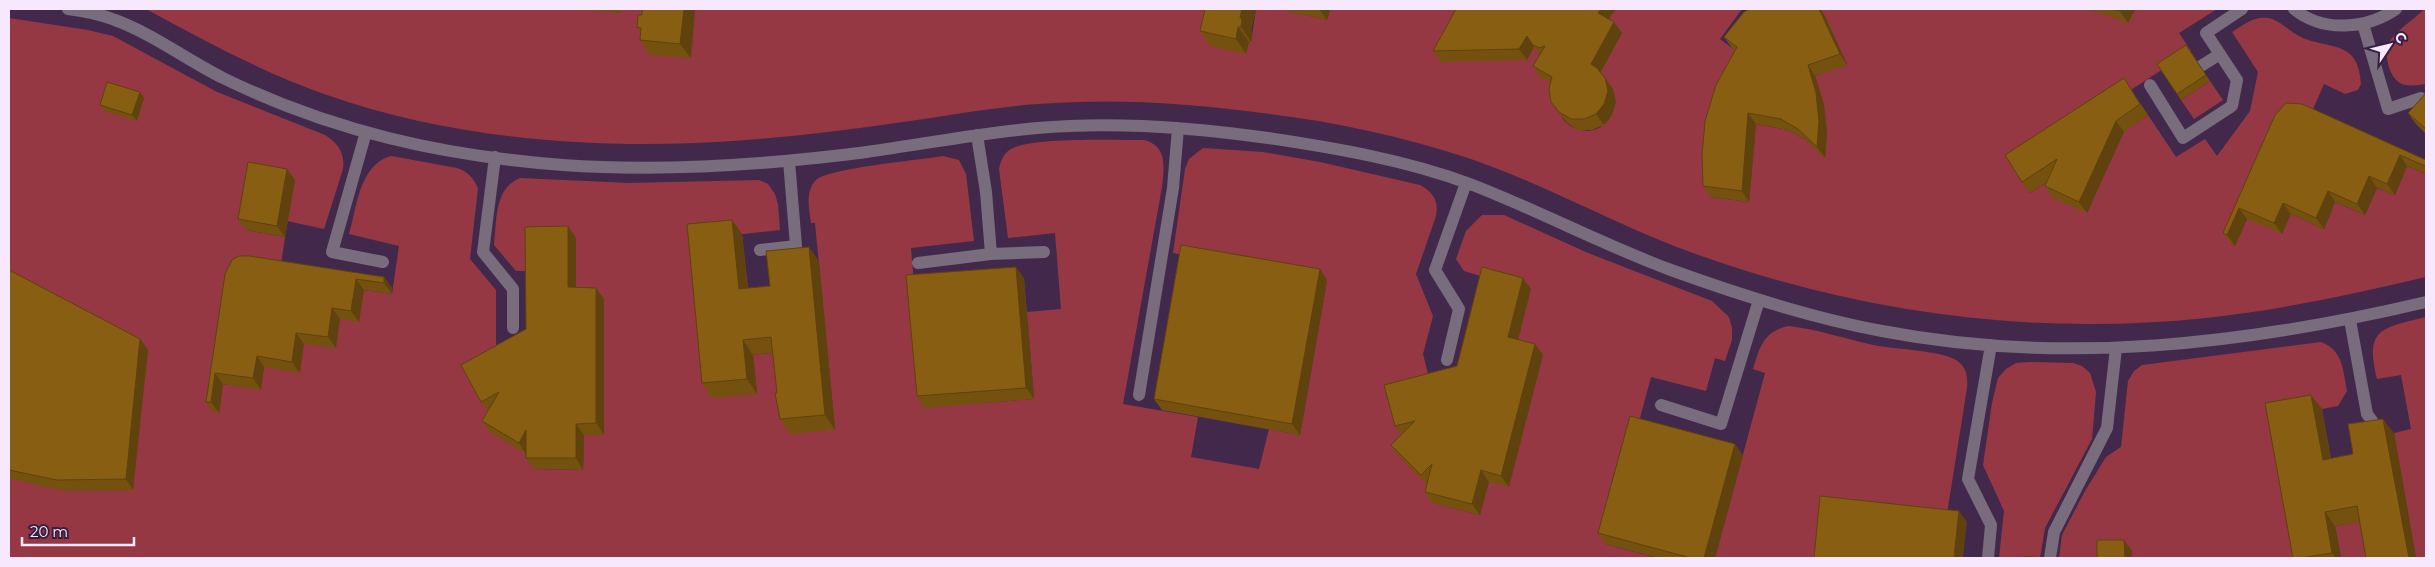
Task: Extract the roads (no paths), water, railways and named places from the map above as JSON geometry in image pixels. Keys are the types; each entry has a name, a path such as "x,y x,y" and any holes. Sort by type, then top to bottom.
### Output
{"street":[{"path":"68,9 119,21"},
{"path":"98,9 223,78 320,118 434,150 562,165 685,168 789,161 861,153 977,135 1037,128 1145,125 1265,137 1402,164 1466,183 1666,268 1759,300 1881,331 1991,345 2116,348 2213,342 2350,320 2426,302"},
{"path":"2150,85 2184,138 2232,106 2237,80 2206,33 2242,9"},
{"path":"2294,9 2318,22 2341,26 2363,24 2384,17 2396,9"},
{"path":"2363,24 2388,109 2421,98 2426,103"},
{"path":"2200,66 2220,54"},
{"path":"1139,395 1173,188 1178,128"},
{"path":"366,132 332,252 383,262"},
{"path":"977,135 986,192 992,254"},
{"path":"495,157 484,252 513,289 512,328"},
{"path":"760,250 796,250 789,161"},
{"path":"1447,360 1459,309 1436,270 1466,183"},
{"path":"918,264 992,254 1044,252"},
{"path":"513,289 527,289"},
{"path":"1661,405 1721,424 1759,300"},
{"path":"1459,309 1474,312"},
{"path":"2350,320 2367,414 2373,422 2376,436"},
{"path":"1988,558 1991,525 1968,479 1991,345"},
{"path":"2050,558 2054,532 2107,428 2116,348"}]}
